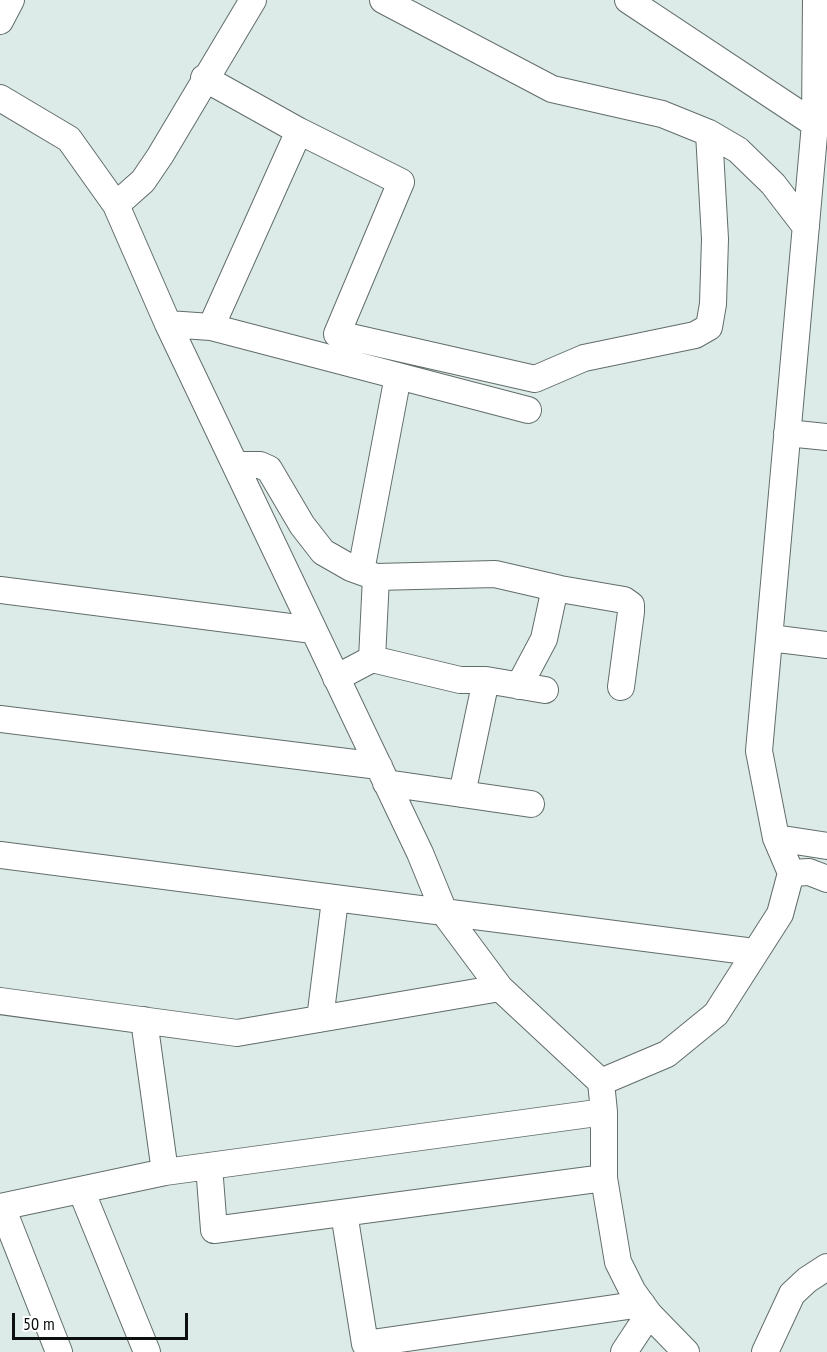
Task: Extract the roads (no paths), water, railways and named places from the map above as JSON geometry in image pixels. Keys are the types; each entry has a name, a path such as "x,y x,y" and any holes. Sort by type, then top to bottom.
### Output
{"street":[{"path":"0,21 11,0"},
{"path":"116,205 143,181 160,156 204,78 253,0"},
{"path":"383,0 552,89 662,114 709,133 745,157 772,184 806,227"},
{"path":"628,0 650,8 815,124"},
{"path":"601,1082 667,1054 716,1014 780,914 791,873 776,838 759,751 815,124 822,28 816,0"},
{"path":"204,78 299,131 401,182 337,334 535,380 584,358 695,335 709,327 713,304 715,239 709,133"},
{"path":"0,98 69,139 116,205 168,324 382,775 445,914 500,988 601,1082 604,1112 604,1178 618,1262 646,1309 686,1352"},
{"path":"211,327 299,131"},
{"path":"168,324 211,327 528,410"},
{"path":"372,659 368,574 398,376"},
{"path":"787,432 827,437"},
{"path":"236,465 260,465 269,469 302,525 323,552 368,574 495,574 555,588 624,600 631,605 621,687"},
{"path":"519,686 544,639 555,588"},
{"path":"0,590 313,630"},
{"path":"770,638 827,645"},
{"path":"336,678 372,659 460,680 486,680 545,690"},
{"path":"462,794 486,680"},
{"path":"0,719 382,775 462,794 531,804"},
{"path":"776,838 827,846"},
{"path":"0,855 335,900 754,952"},
{"path":"791,873 809,872 827,879"},
{"path":"320,1019 335,900"},
{"path":"0,1001 237,1033 500,988"},
{"path":"144,1020 165,1172"},
{"path":"59,1352 1,1207 165,1172 604,1112"},
{"path":"209,1167 214,1230 604,1178"},
{"path":"81,1190 147,1352"},
{"path":"344,1213 365,1344 646,1309"},
{"path":"765,1352 792,1294 807,1280 827,1268"},
{"path":"624,1352 646,1309"}]}
